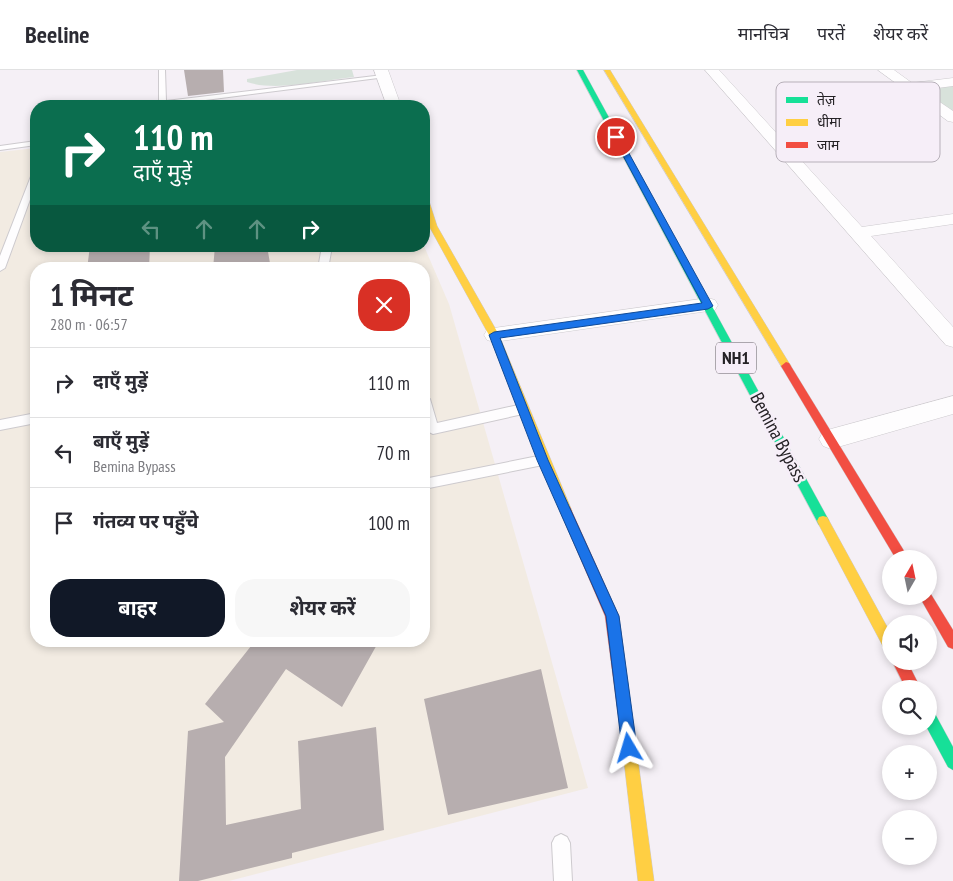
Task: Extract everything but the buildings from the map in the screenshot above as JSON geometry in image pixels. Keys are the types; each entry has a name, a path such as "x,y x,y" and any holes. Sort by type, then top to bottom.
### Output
{"main road":[{"name":"Bemina Bypass","path":"580,70 882,630"},
{"name":"NH1","path":"607,70 898,550"},
{"path":"430,230 494,335 543,460 612,616 646,881"},
{"path":"930,605 953,642"},
{"path":"937,732 953,762"}],"street":[{"path":"712,70 776,141"},
{"path":"885,70 903,82"},
{"path":"382,74 392,100"},
{"path":"940,84 953,82"},
{"path":"940,109 953,118"},
{"path":"794,162 953,340"},
{"path":"858,233 953,219"},
{"path":"494,335 708,306"},
{"path":"831,439 953,405"}],"lane":[{"path":"162,70 162,100"},
{"path":"197,100 382,74"},
{"path":"0,148 30,144"},
{"path":"0,268 30,188"},
{"path":"430,419 433,429 523,409"},
{"path":"0,425 30,419"},
{"path":"430,483 543,460"},
{"path":"561,843 563,881"}],"shaded area":[{"path":"297,70 352,70 354,77 286,86 259,85 247,82 247,79"},
{"path":"953,85 953,114 940,105 940,86"},
{"path":"30,149 30,252 427,252 449,304 588,788 229,881 0,881 0,152"}],"traffic: fast":[{"path":"580,70 823,521"},
{"path":"937,732 953,762"}],"traffic: slow":[{"path":"607,70 786,366"},
{"path":"430,217 433,226 494,335 566,511"},
{"path":"823,521 882,630"},
{"path":"630,753 646,881"}],"traffic: jam":[{"path":"786,366 898,550"},
{"path":"566,511 612,616 630,753"},
{"path":"930,605 953,642"},
{"path":"904,670 909,680"}],"route":[{"path":"616,137 708,306 494,335 543,460 612,616 629,748"}]}
